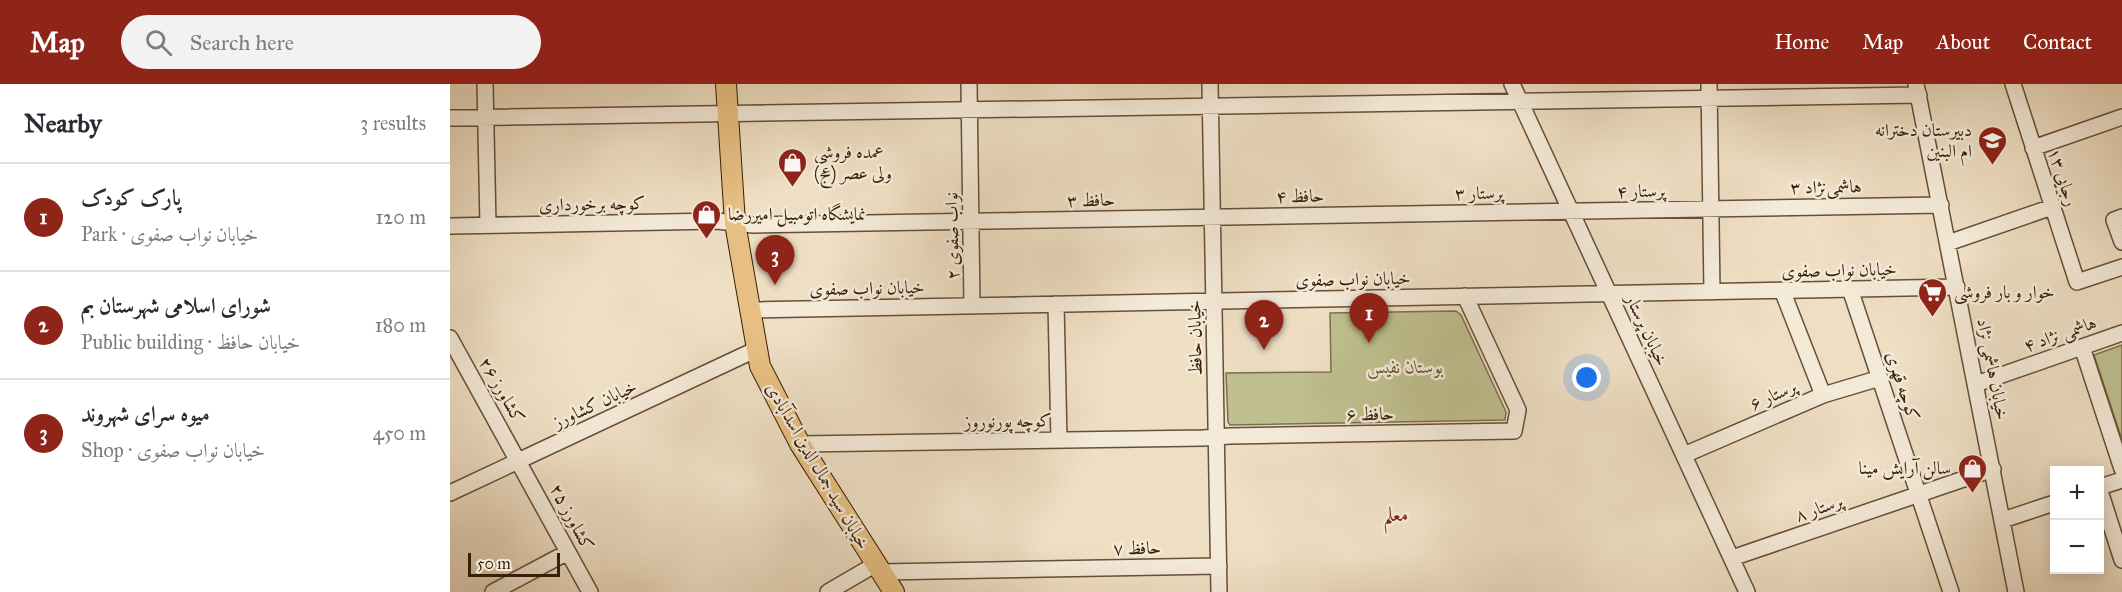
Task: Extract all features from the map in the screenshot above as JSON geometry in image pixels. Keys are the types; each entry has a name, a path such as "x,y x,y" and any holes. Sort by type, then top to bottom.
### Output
{"main road":[{"name":"خیابان سید جمال الدین اسدآبادی","path":"726,84 735,223 760,366 800,444 894,592"}],"street":[{"path":"485,84 488,225"},
{"name":"نواب صفوی ۲","path":"969,84 972,306"},
{"name":"خیابان حافظ","path":"1210,84 1219,592"},
{"name":"خیابان پرستار","path":"1512,84 1747,592"},
{"name":"رجایی ۱۳","path":"2013,84 2077,282 2122,267"},
{"path":"450,118 1520,102 1709,91 1917,90"},
{"name":"خیابان هاشمی نژاد","path":"1917,90 2003,520 2013,591"},
{"path":"1709,91 1712,292"},
{"path":"2033,148 2122,117"},
{"name":"هاشمی‌نژاد ۳","path":"1711,209 1941,205"},
{"path":"1948,243 2052,207"},
{"name":"پرستار ۴","path":"1571,212 1711,209"},
{"name":"پرستار ۳","path":"1388,214 1571,212"},
{"name":"حافظ ۴","path":"1212,217 1388,214"},
{"name":"حافظ ۳","path":"735,223 753,225 1212,217"},
{"path":"2122,217 2114,220 2122,242"},
{"name":"کوچه برخورداری","path":"450,226 717,221 735,223"},
{"name":"خیابان نواب صفوی","path":"750,310 1957,287"},
{"name":"کوچه قهری","path":"1850,289 1951,592"},
{"path":"1782,290 1823,395"},
{"name":"حافظ ۶","path":"1217,436 1514,431 1518,410 1465,296"},
{"path":"1056,304 1059,440"},
{"name":"هاشمی نژاد ۴","path":"1976,384 2122,333"},
{"name":"کشاورز ۲۶","path":"450,338 519,461"},
{"path":"2082,347 2122,469"},
{"name":"خیابان کشاورز","path":"450,493 757,349"},
{"name":"پرستار ۶","path":"1684,455 1823,395 1880,378"},
{"name":"کوچه پورنوروز","path":"800,444 1217,436"},
{"name":"کشاورز ۲۵","path":"519,461 590,592"},
{"name":"پرستار ۸","path":"1732,558 1993,469"},
{"path":"2104,487 2122,480"},
{"path":"2104,502 2122,560"},
{"path":"2003,520 2050,505"},
{"path":"493,592 568,552"},
{"name":"حافظ ۷","path":"878,568 1057,569 1219,566"},
{"path":"828,592 878,568"}],"green space":[{"name":"بوستان نفیس","path":"1456,311 1461,315 1506,412 1505,420 1230,425 1228,422 1226,373 1331,372 1330,313"},
{"path":"2122,345 2122,440 2094,355"}],"place":[{"name":"دبیرستان دخترانه ام البنین","path":"1993,166"},
{"name":"عمده فروشی ولی عصر (عج)","path":"793,188"},
{"name":"نمایشگاه اتومبیل امیررضا","path":"707,240"},
{"name":"میوه سرای شهروند","path":"775,285"},
{"name":"خوار و بار فروشی","path":"1933,318"},
{"name":"پارک کودک","path":"1369,343"},
{"name":"شورای اسلامی شهرستان بم","path":"1264,350"},
{"name":"سالن آرایش مینا","path":"1972,494"}],"district":[{"name":"معلم","path":"1396,514"}]}
